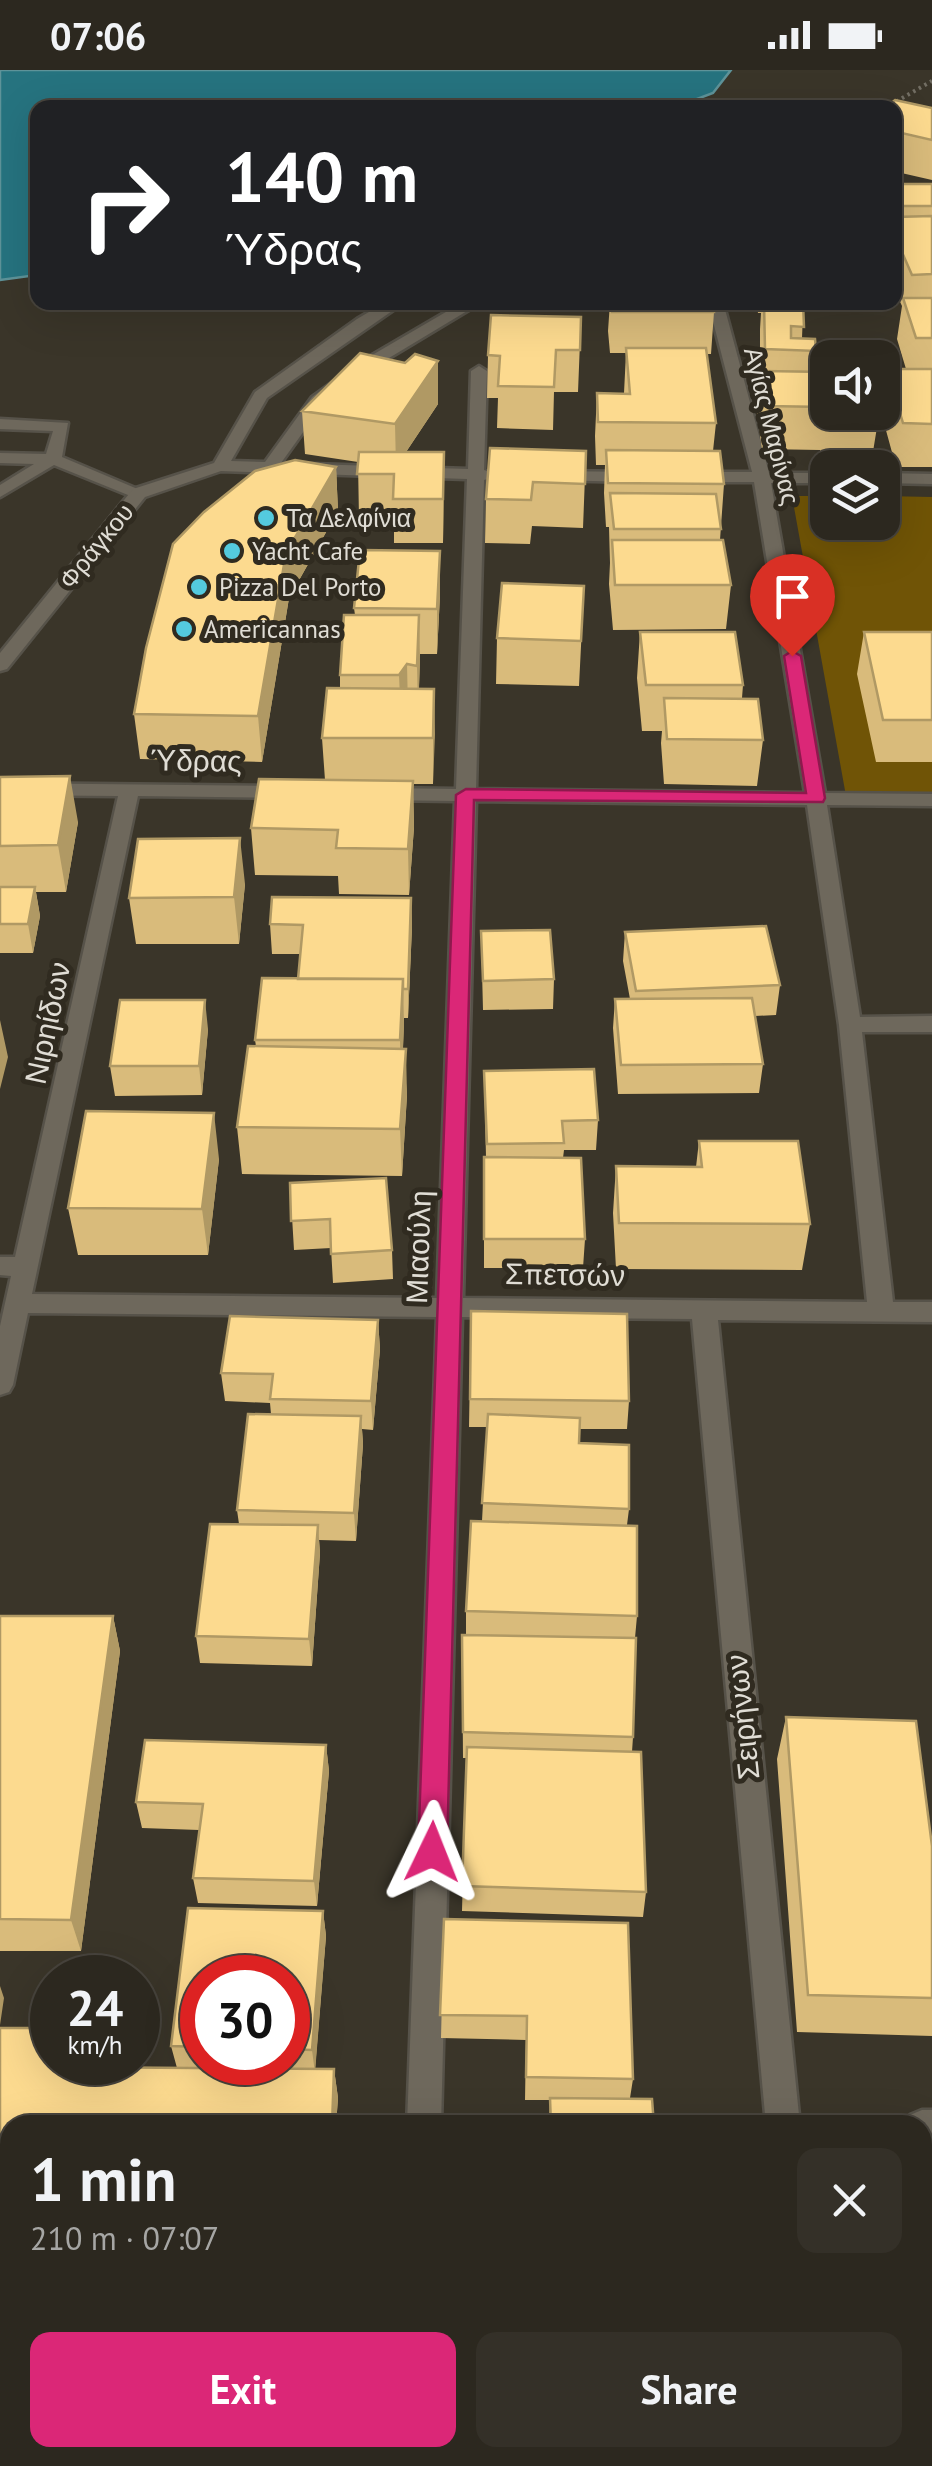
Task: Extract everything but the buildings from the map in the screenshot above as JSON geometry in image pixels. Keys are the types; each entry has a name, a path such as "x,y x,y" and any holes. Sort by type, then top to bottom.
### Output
{"street":[{"path":"220,466 261,395 384,310"},
{"path":"269,468 318,400 368,364 461,310"},
{"name":"Αγίας Μαρίνας","path":"717,310 762,478 816,798 850,1025 880,1312"},
{"name":"Μιαούλη","path":"424,2115 479,370"},
{"path":"0,424 62,426 53,459 0,492"},
{"path":"0,458 53,459 139,493"},
{"name":"Φράγκου","path":"0,665 139,493 220,466 514,476"},
{"path":"533,476 648,477"},
{"path":"667,477 810,478"},
{"path":"900,478 932,478"},
{"name":"Ύδρας","path":"0,789 307,793"},
{"name":"Νιρηίδων","path":"0,1386 18,1303 13,1266 129,790"},
{"path":"366,794 932,800"},
{"path":"850,1025 932,1024"},
{"name":"Σπετσών","path":"18,1303 932,1312"},
{"name":"Σειρήνων","path":"704,1309 782,2115"}],"path":[{"path":"899,100 932,81"}],"shaded area":[{"path":"792,496 810,496 810,540 900,540 900,496 932,497 932,797 846,796"}],"water":[{"path":"0,70 731,70 713,93 694,100 30,100 30,276 0,280"}],"place":[{"name":"Τα Δελφίνια","path":"266,518"},
{"name":"Yacht Cafe","path":"232,551"},
{"name":"Pizza Del Porto","path":"199,587"},
{"name":"Americannas","path":"184,629"}],"route":[{"path":"432,1852 466,795 816,798 792,656"}]}
